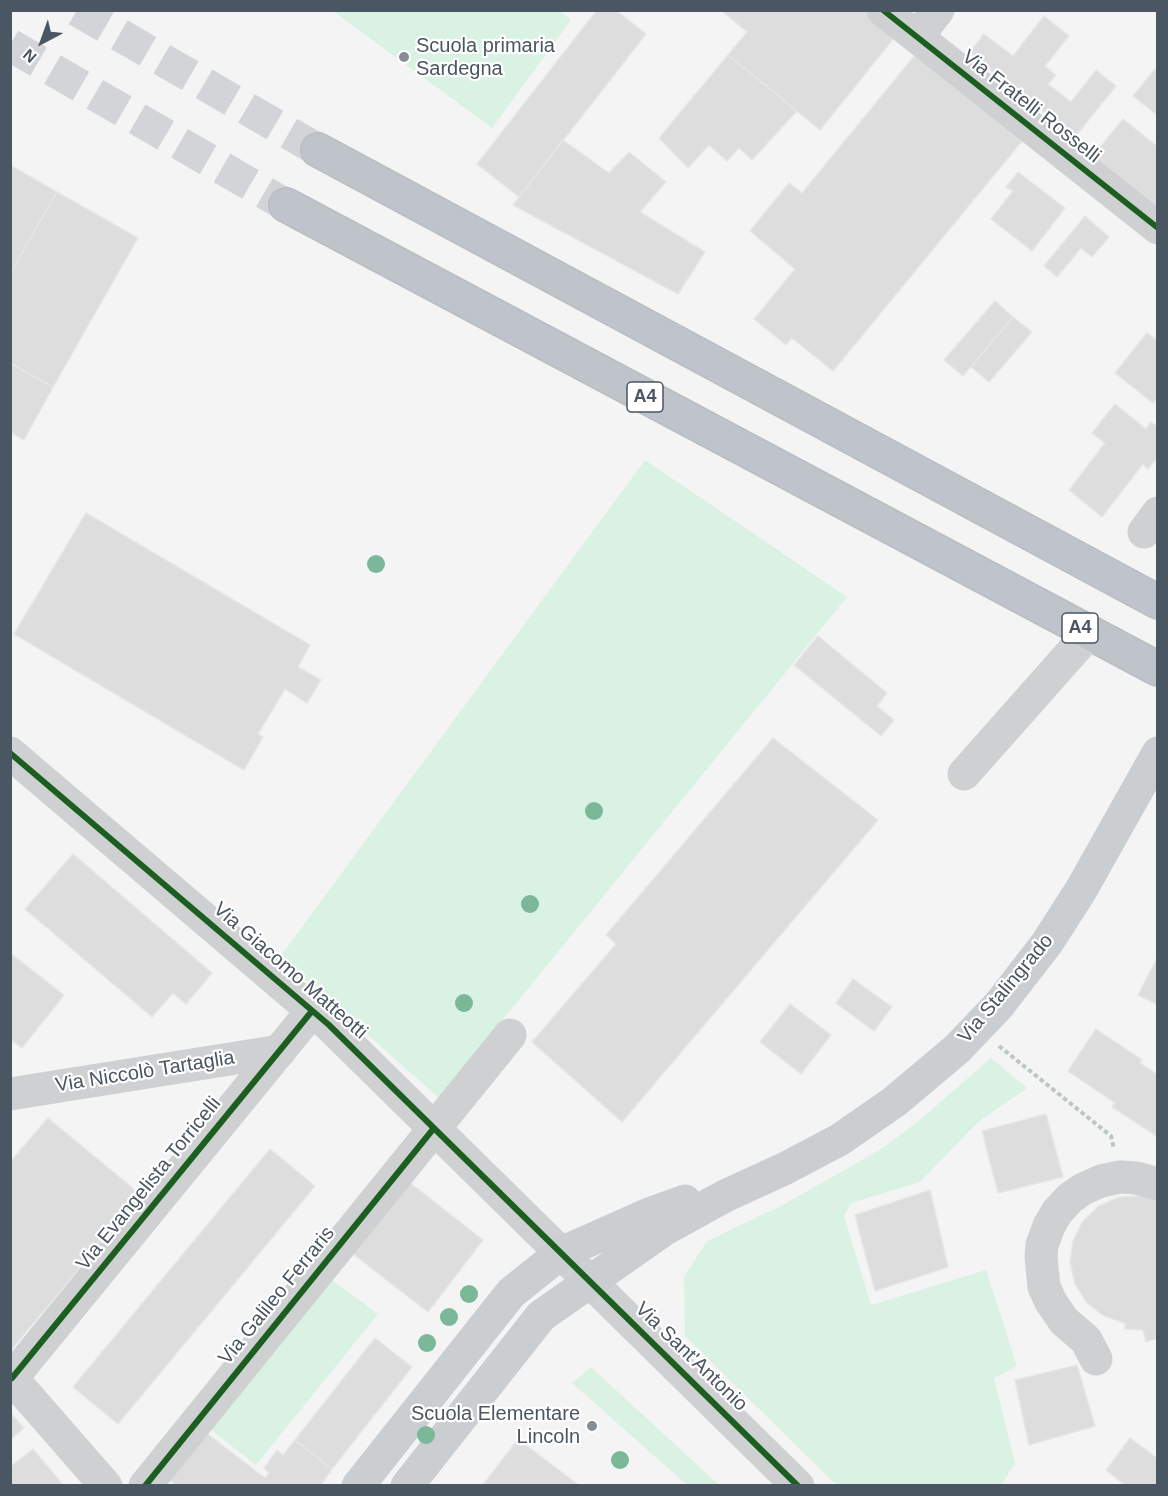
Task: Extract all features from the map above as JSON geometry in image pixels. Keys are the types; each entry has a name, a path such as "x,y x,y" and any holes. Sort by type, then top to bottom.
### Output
{"highway":[{"path":"318,150 1158,602"},
{"name":"A4","path":"286,205 1158,669"}],"main road":[{"name":"Via Stalingrado","path":"407,1485 540,1316 591,1283 665,1229 725,1196 839,1140 894,1102 957,1048 999,1005 1047,943 1081,890 1158,753"},
{"name":"Via Stalingrado","path":"358,1485 511,1293 561,1253 694,1197 725,1196"}],"street":[{"name":"Via Fratelli Rosselli","path":"883,10 1158,228"},
{"path":"916,37 938,10"},
{"path":"964,774 1089,633"},
{"name":"Via Giacomo Matteotti","path":"10,753 312,1011 561,1253"},
{"name":"Via Evangelista Torricelli","path":"11,1377 312,1011"},
{"name":"Via Galileo Ferraris","path":"145,1485 510,1035"},
{"name":"Via Niccolò Tartaglia","path":"10,1094 280,1051"},
{"path":"191,1065 207,1074 218,1089 223,1104 221,1122"},
{"path":"1096,1359 1086,1340 1064,1321 1051,1302 1044,1287 1041,1272 1042,1245 1057,1212 1070,1198 1083,1189 1101,1181 1120,1177 1136,1178 1158,1184"},
{"name":"Via Sant'Antonio","path":"561,1253 798,1485"},
{"path":"11,1377 105,1485"}],"path":[{"path":"996,1044 1111,1136 1120,1177"}],"green space":[{"path":"558,10 571,20 492,128 333,11"},
{"path":"645,460 847,597 439,1098 280,957"},
{"path":"991,1058 1027,1088 978,1122 920,1182 851,1203 844,1216 871,1305 986,1270 1017,1366 994,1378 1015,1463 1001,1485 836,1485 685,1336 684,1277 707,1241 783,1205 883,1148 921,1119"},
{"path":"328,1277 378,1314 256,1465 206,1426"},
{"path":"591,1367 719,1485 687,1485 572,1383"}],"building":[{"path":"597,10 616,10 646,34 519,197 477,164"},
{"path":"721,10 870,10 898,33 820,130 728,55 747,32"},
{"path":"1044,16 1069,36 1045,66 1056,75 1048,84 1071,102 1096,70 1116,86 1075,137 969,53 984,34 1013,56"},
{"path":"916,54 1022,141 833,371 792,338 786,345 754,319 795,269 750,231 789,183 802,193"},
{"path":"728,55 797,111 752,160 739,148 727,161 709,145 688,168 659,138"},
{"path":"1155,69 1158,71 1158,116 1133,96"},
{"path":"1123,119 1158,147 1158,207 1093,156"},
{"path":"563,140 609,173 629,152 666,182 640,212 705,252 678,294 513,205"},
{"path":"10,165 57,192 10,274"},
{"path":"1018,172 1065,208 1032,251 991,219 1013,191 1006,187"},
{"path":"57,192 138,238 53,387 10,363 10,274"},
{"path":"1085,216 1109,237 1092,257 1081,248 1057,277 1044,266"},
{"path":"995,301 1013,317 963,376 944,360"},
{"path":"1013,317 1032,332 989,382 971,367"},
{"path":"1147,333 1158,341 1158,397 1153,403 1115,373"},
{"path":"10,363 53,387 24,440 12,433 10,437"},
{"path":"1115,404 1146,429 1151,422 1158,427 1158,457 1148,469 1143,464 1102,517 1069,490 1105,443 1092,433"},
{"path":"86,513 310,645 298,667 321,680 307,703 285,689 258,734 263,737 244,770 14,634"},
{"path":"818,636 887,693 877,706 894,720 881,736 794,665"},
{"path":"773,738 878,820 622,1122 532,1042 616,944 606,935"},
{"path":"73,854 212,973 186,1004 173,993 152,1017 25,909"},
{"path":"10,953 64,995 22,1048 10,1039"},
{"path":"1158,956 1158,1005 1138,995"},
{"path":"853,979 892,1007 874,1031 836,1003"},
{"path":"790,1004 831,1035 801,1074 760,1042"},
{"path":"1096,1029 1142,1060 1140,1063 1158,1075 1158,1137 1112,1107 1115,1103 1068,1071"},
{"path":"1046,1114 1063,1177 998,1193 982,1131"},
{"path":"48,1118 141,1195 11,1350 10,1162"},
{"path":"270,1149 315,1186 118,1424 73,1387"},
{"path":"409,1182 483,1240 428,1312 353,1254"},
{"path":"930,1190 948,1267 875,1291 855,1215"},
{"path":"1141,1196 1158,1200 1158,1338 1146,1342 1143,1330 1125,1329 1125,1323 1104,1316 1087,1303 1075,1284 1070,1262 1073,1241 1083,1221 1099,1206 1119,1197"},
{"path":"375,1338 412,1367 332,1469 295,1440"},
{"path":"1077,1365 1095,1426 1029,1445 1015,1380"},
{"path":"10,1412 24,1428 10,1440"},
{"path":"201,1429 265,1478 269,1473 264,1468 277,1450 283,1455 295,1440 332,1469 320,1486 177,1486 165,1476"},
{"path":"1130,1438 1158,1459 1158,1486 1126,1486 1106,1470"},
{"path":"518,1439 580,1486 482,1486"},
{"path":"33,1449 64,1486 11,1486 10,1467"}],"tunnel":[{"path":"77,10 318,150"},
{"path":"10,45 286,205"}],"cycle path":[{"path":"883,10 1158,228"},
{"path":"10,753 329,1025 798,1486"},
{"path":"12,1378 312,1011"},
{"path":"145,1486 434,1128"}],"place":[{"name":"Scuola primaria Sardegna","path":"404,57"},
{"name":"Scuola Elementare Lincoln","path":"592,1426"}]}
